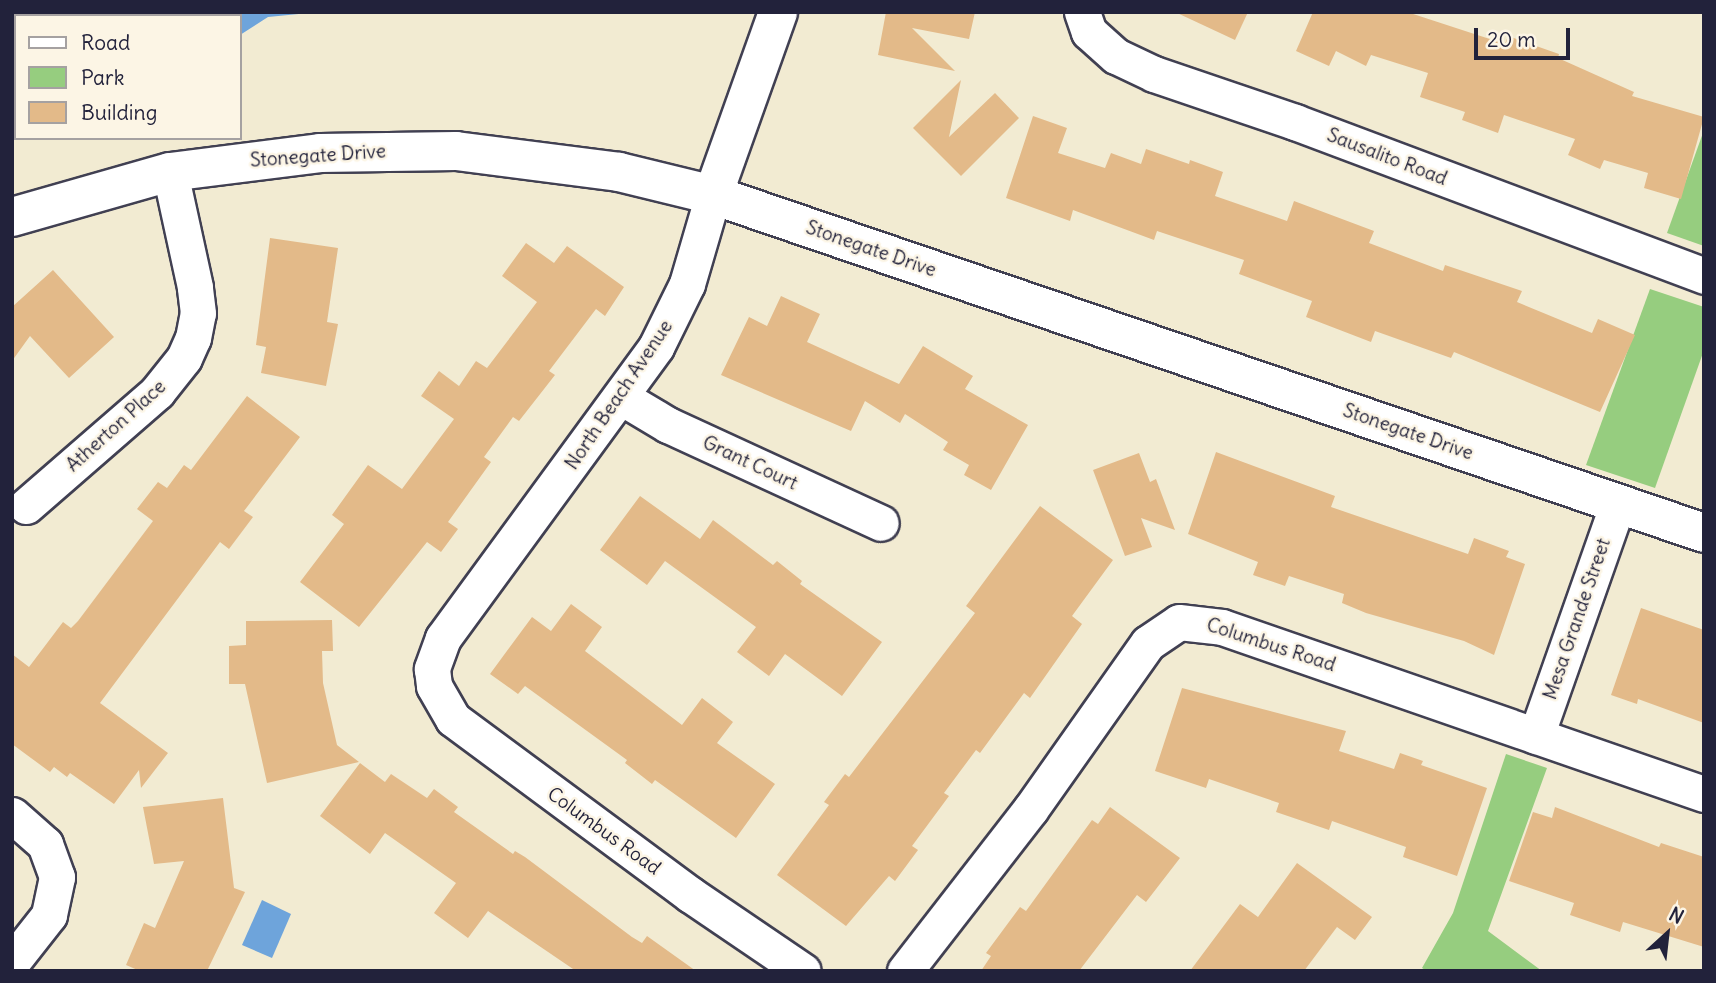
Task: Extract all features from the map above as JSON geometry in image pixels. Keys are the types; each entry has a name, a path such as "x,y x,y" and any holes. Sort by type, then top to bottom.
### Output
{"street":[{"name":"North Beach Avenue","path":"432,669 443,638 621,397 673,316 778,12"},
{"name":"Sausalito Road","path":"1083,16 1089,32 1116,56 1154,75 1295,122 1704,276"},
{"name":"Stonegate Drive","path":"12,217 170,172 320,153 456,152 593,167 713,195 1704,533"},
{"name":"Atherton Place","path":"26,506 157,392 188,348 198,313 170,172"},
{"name":"Grant Court","path":"621,397 668,425 881,523"},
{"name":"Mesa Grande Street","path":"1536,736 1618,503"},
{"name":"Columbus Road","path":"905,971 1030,810 1148,643 1179,622 1222,627 1704,794"},
{"name":"Columbus Road","path":"432,669 437,696 453,719 691,895 803,971"},
{"path":"12,816 45,844 57,877 49,915 12,962"}],"green space":[{"path":"1704,130 1704,246 1667,233"},
{"path":"1650,289 1704,307 1704,350 1655,488 1586,465"},
{"path":"1506,754 1547,768 1488,931 1542,971 1427,971 1422,968 1453,913"}],"water":[{"path":"12,12 319,12 268,17 242,34 242,14 14,14 12,99"},
{"path":"262,900 291,914 272,958 242,945"}],"building":[{"path":"886,12 975,12 969,39 912,28 955,71 878,55"},
{"path":"1175,12 1248,12 1235,40"},
{"path":"1313,12 1407,12 1505,44 1508,36 1559,54 1558,58 1634,92 1632,96 1704,117 1681,199 1644,188 1648,173 1604,160 1600,169 1568,155 1575,139 1504,115 1498,133 1462,120 1465,112 1420,97 1428,73 1371,55 1366,66 1336,51 1329,66 1296,51"},
{"path":"961,80 949,137 995,93 1019,118 961,176 913,128"},
{"path":"1033,116 1067,128 1058,153 1105,168 1111,153 1141,164 1146,149 1189,164 1190,160 1223,172 1215,196 1287,221 1294,201 1374,231 1369,243 1443,271 1445,265 1522,291 1517,302 1592,333 1598,319 1635,335 1600,412 1454,352 1451,358 1375,331 1371,342 1306,317 1312,301 1239,274 1244,260 1157,231 1154,240 1073,210 1070,221 1006,198"},
{"path":"270,238 338,248 327,322 338,324 326,386 261,373 266,347 256,345"},
{"path":"526,243 554,263 567,246 624,287 605,316 596,309 549,371 555,375 519,421 513,417 484,457 491,462 448,522 458,529 441,552 427,542 359,627 300,582 344,524 332,515 368,465 402,489 454,419 421,396 439,371 459,386 476,361 487,368 537,302 502,276"},
{"path":"53,270 114,337 69,378 30,336 12,361 12,307"},
{"path":"781,296 820,314 807,342 899,384 923,346 973,376 965,389 1028,425 991,490 964,475 969,465 943,450 948,442 905,414 900,423 865,401 851,431 721,375 749,317 767,326"},
{"path":"247,396 300,437 244,511 253,517 229,549 220,542 100,703 168,753 141,788 139,770 114,804 70,773 67,777 54,767 50,772 12,744 12,654 29,667 63,622 71,628 78,621 153,521 137,509 158,482 167,488 184,465 191,470"},
{"path":"1216,452 1335,496 1331,507 1468,554 1474,538 1509,551 1506,557 1525,564 1494,655 1464,641 1366,613 1342,603 1344,594 1289,576 1285,586 1253,575 1258,562 1188,534"},
{"path":"1139,453 1150,482 1156,479 1175,530 1141,518 1152,547 1125,556 1093,470"},
{"path":"640,496 700,539 713,520 773,565 777,561 802,581 800,584 882,642 842,696 785,654 769,676 737,652 756,627 665,561 647,585 600,550"},
{"path":"1040,506 1113,560 1072,616 1082,624 1030,698 1024,693 980,753 976,750 944,793 949,796 912,846 918,850 895,881 889,876 846,926 777,875 829,805 824,802 845,774 849,777 975,613 966,606"},
{"path":"571,604 602,627 585,651 682,725 702,698 733,722 717,743 775,784 736,838 655,780 652,784 625,763 627,760 525,686 518,694 490,674 532,617 551,631"},
{"path":"1641,608 1704,630 1704,723 1638,699 1637,704 1611,695"},
{"path":"332,620 333,651 322,651 323,683 337,745 359,762 267,783 245,684 229,684 229,646 246,645 246,621"},
{"path":"1182,688 1346,731 1339,751 1394,769 1400,753 1423,761 1421,765 1487,788 1457,876 1403,857 1406,847 1332,821 1329,830 1276,812 1279,803 1209,779 1206,788 1155,771"},
{"path":"360,763 385,782 391,774 427,798 434,789 458,807 454,812 513,854 515,851 525,857 632,937 642,943 647,936 696,971 576,971 488,911 468,938 434,913 456,883 385,833 370,854 320,816"},
{"path":"223,798 234,888 245,892 207,971 140,971 126,965 144,923 155,928 184,861 154,864 143,807"},
{"path":"1110,807 1180,858 1146,902 1137,895 1079,971 981,971 991,956 986,953 1020,907 1026,911 1092,820 1098,824"},
{"path":"1555,807 1659,847 1661,843 1704,857 1704,947 1623,922 1620,932 1570,915 1574,903 1509,881 1533,812 1552,818"},
{"path":"1297,863 1372,917 1355,940 1337,927 1304,971 1190,971 1240,904 1258,917"}]}
